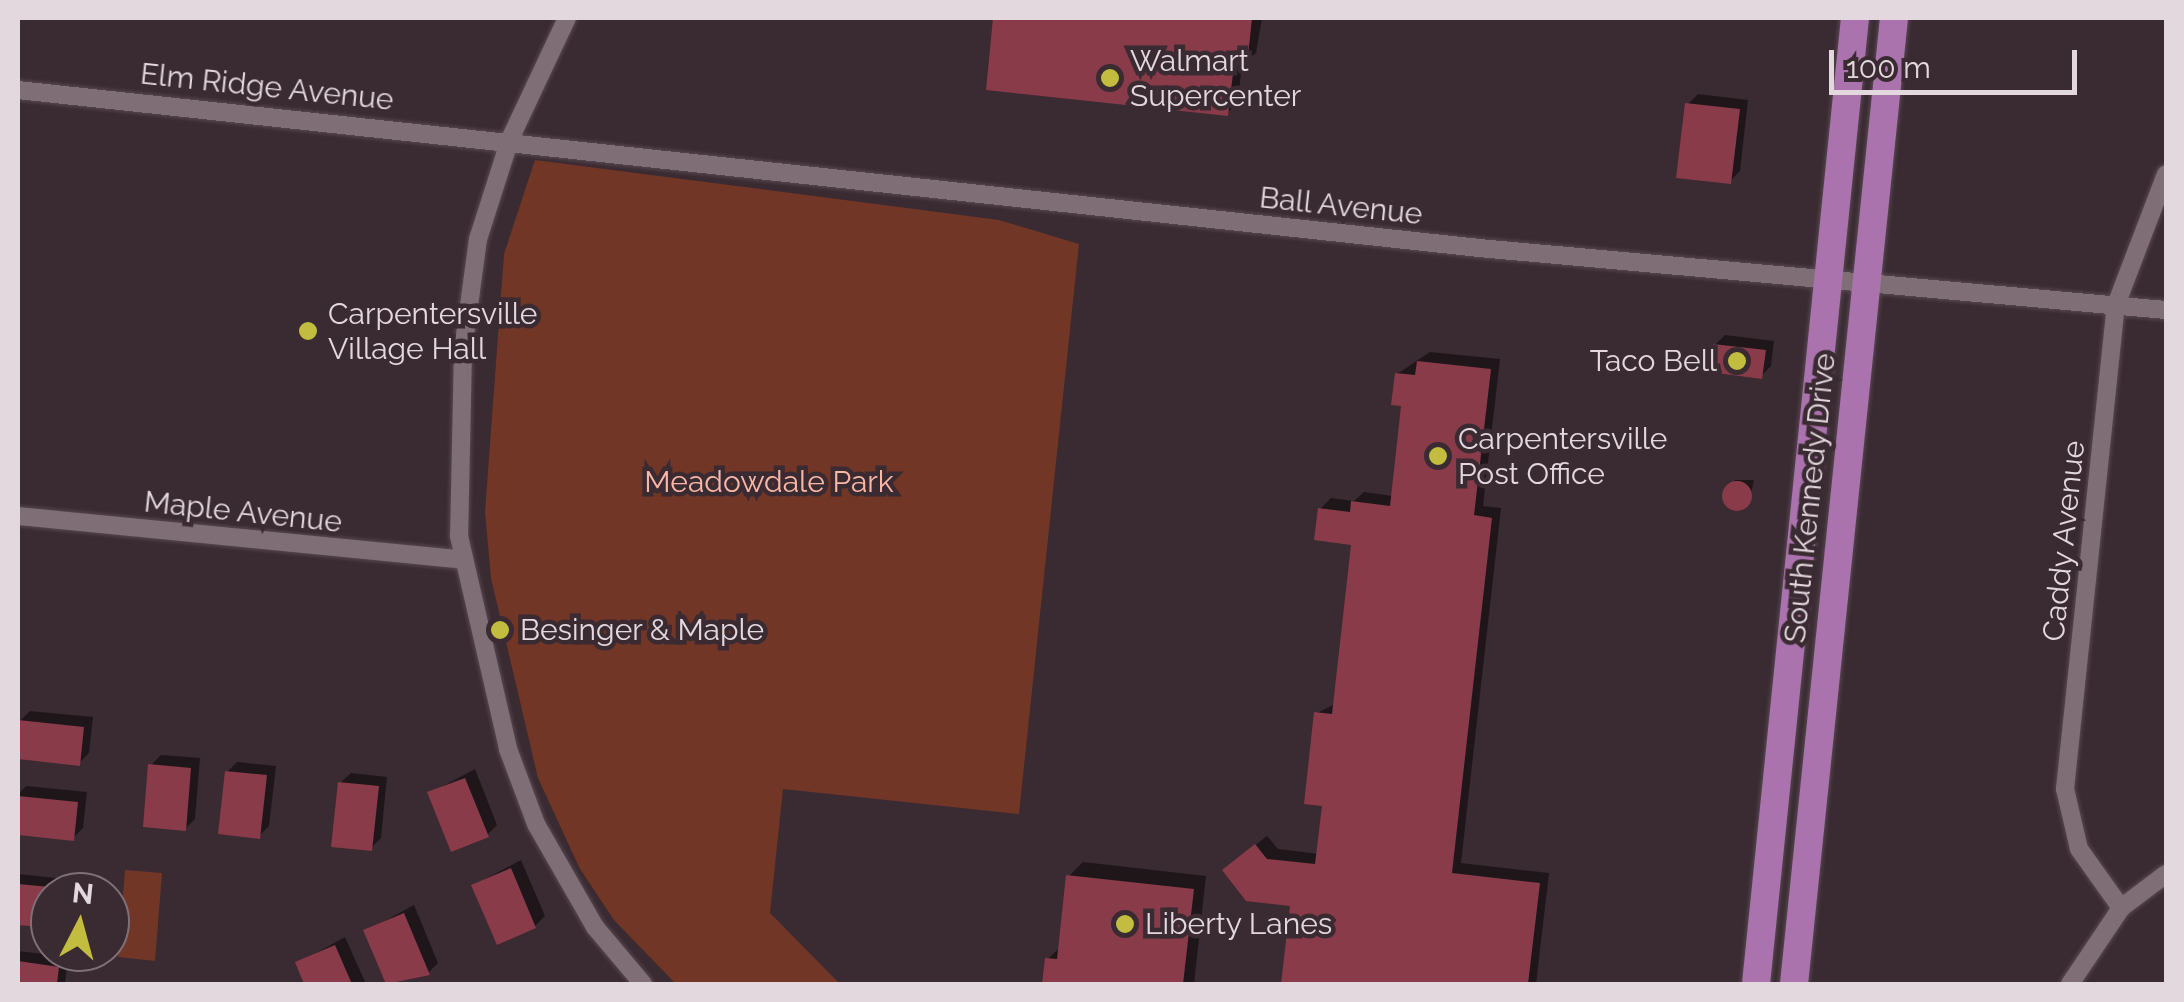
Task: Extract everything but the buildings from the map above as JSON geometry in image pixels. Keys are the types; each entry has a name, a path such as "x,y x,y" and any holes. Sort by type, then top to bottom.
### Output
{"main road":[{"name":"South Kennedy Drive","path":"1756,984 1855,18"},
{"name":"South Kennedy Drive","path":"1794,984 1894,18"}],"street":[{"path":"567,18 510,139 483,217 468,311 458,440 462,560 508,749 536,824 595,928 643,984"},
{"name":"Elm Ridge Avenue","path":"18,90 510,139"},
{"name":"Ball Avenue","path":"510,139 1440,244 1752,276 1827,276 2166,310"},
{"name":"Caddy Avenue","path":"2121,908 2078,848 2066,789 2116,305 2166,174"},
{"name":"Maple Avenue","path":"18,516 462,560"},
{"path":"2070,984 2121,908 2166,874"}],"green space":[{"name":"Meadowdale Park","path":"535,160 999,220 1079,244 1019,814 783,789 770,913 840,984 676,984 614,920 580,869 538,778 491,578 485,512 504,254"},
{"path":"125,870 162,873 155,961 130,958 130,872"}],"place":[{"name":"Walmart Supercenter","path":"1110,78"},
{"name":"Carpentersville Village Hall","path":"308,331"},
{"name":"Taco Bell","path":"1737,361"},
{"name":"Carpentersville Post Office","path":"1438,456"},
{"name":"Besinger & Maple","path":"500,630"},
{"name":"Liberty Lanes","path":"1125,924"}]}
